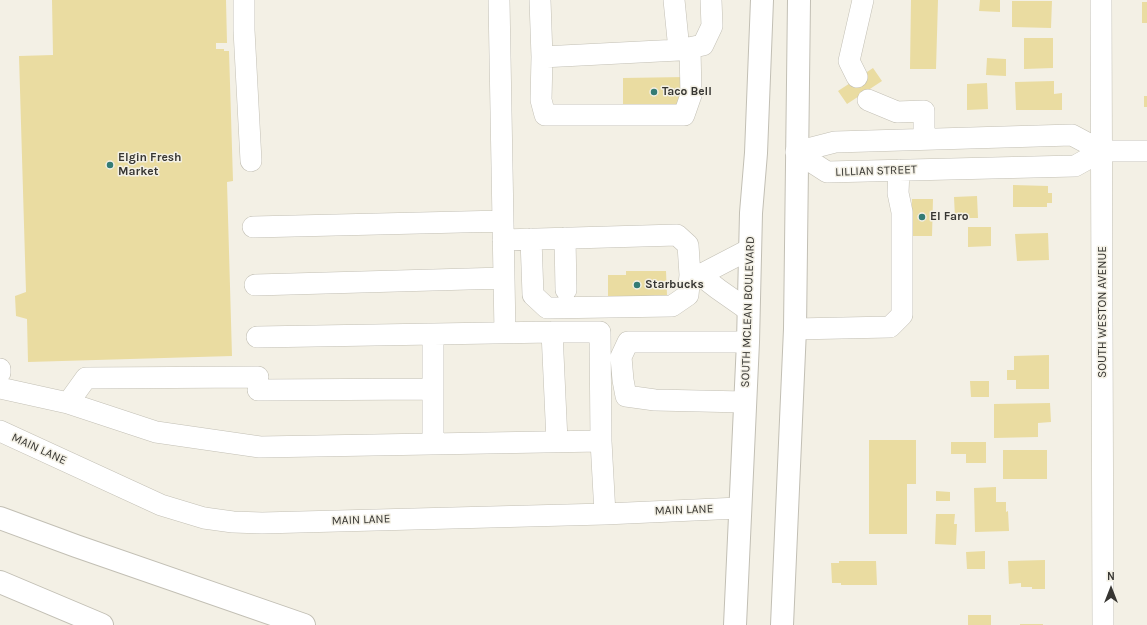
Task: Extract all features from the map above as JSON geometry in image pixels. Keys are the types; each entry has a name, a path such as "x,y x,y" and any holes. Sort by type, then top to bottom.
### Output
{"main road":[{"name":"SOUTH MCLEAN BOULEVARD","path":"735,625 739,508 748,342 751,213 756,153 762,0"},
{"path":"782,625 795,329 799,0"},
{"path":"0,518 304,625"},
{"path":"0,582 102,625"}],"street":[{"path":"244,0 244,30 251,161"},
{"path":"499,0 505,333"},
{"path":"540,0 542,57 541,100 546,115 684,115 691,95 684,49 674,0"},
{"path":"542,57 684,49 703,45 712,26 712,0"},
{"path":"857,77 849,61 863,0"},
{"name":"SOUTH WESTON AVENUE","path":"1101,0 1103,625"},
{"path":"868,100 897,112 924,111 924,139"},
{"name":"LILLIAN STREET","path":"796,152 835,142 1072,135 1102,151 1147,151"},
{"name":"LILLIAN STREET","path":"796,152 828,172 1075,166 1102,151"},
{"path":"795,329 890,327 902,315 902,212 898,194 899,170"},
{"path":"253,227 503,230 531,239 677,235 688,245 695,275 688,295 672,306 547,308 533,295 531,239"},
{"path":"566,238 566,290"},
{"path":"695,275 750,249"},
{"path":"695,275 748,310"},
{"path":"255,284 504,278"},
{"path":"552,332 557,441"},
{"path":"257,337 600,332 601,441 605,514"},
{"path":"432,335 433,444"},
{"path":"744,402 655,400 626,396 621,357 628,342 748,342"},
{"path":"600,357 621,357"},
{"path":"0,368 0,373"},
{"path":"68,402 86,378 433,389"},
{"path":"0,388 68,402 156,432 260,447 601,441"},
{"name":"MAIN LANE","path":"0,431 161,505 204,518 233,522 262,523 605,514 739,508"}],"building":[{"path":"52,0 226,0 227,43 216,43 216,49 224,49 224,51 229,51 233,181 227,182 232,356 28,362 27,319 16,316 15,296 26,292 19,56 53,55"},
{"path":"911,0 938,0 936,69 910,69"},
{"path":"980,0 1000,0 1000,12 979,11"},
{"path":"1012,1 1052,1 1051,28 1012,27"},
{"path":"1142,2 1147,2 1147,23 1142,23"},
{"path":"1024,38 1053,38 1053,68 1024,69"},
{"path":"987,58 1006,59 1006,76 986,75"},
{"path":"873,68 882,81 847,104 838,91"},
{"name":"Taco Bell","path":"685,77 685,106 623,107 623,78"},
{"path":"1054,81 1054,94 1062,93 1062,110 1016,110 1015,82"},
{"path":"987,83 988,109 967,110 967,84"},
{"path":"1144,96 1147,96 1147,107 1144,107"},
{"path":"1013,185 1048,186 1048,193 1052,193 1052,203 1047,203 1047,207 1013,207"},
{"path":"977,196 978,218 955,218 954,197"},
{"name":"El Faro","path":"912,199 933,199 932,236 911,236"},
{"path":"968,227 991,227 991,246 968,247"},
{"path":"1048,233 1049,260 1017,261 1015,234"},
{"name":"Starbucks","path":"626,271 666,271 667,295 646,296 646,302 608,299 608,275 626,275"},
{"path":"1049,355 1049,389 1016,389 1016,380 1007,380 1007,370 1014,370 1014,356"},
{"path":"970,381 989,381 989,397 971,397"},
{"path":"1050,403 1051,422 1038,423 1038,437 994,438 994,404"},
{"path":"869,440 916,440 916,484 907,484 907,534 869,534"},
{"path":"951,442 986,442 986,463 966,463 966,454 951,454"},
{"path":"1003,450 1047,450 1047,479 1003,479"},
{"path":"996,487 996,502 1006,502 1009,531 975,532 974,488"},
{"path":"936,491 950,492 950,501 936,501"},
{"path":"936,514 955,514 954,524 957,524 956,545 935,544"},
{"path":"985,551 985,569 967,569 966,552"},
{"path":"1045,560 1045,589 1021,587 1021,583 1009,584 1008,561"},
{"path":"839,561 876,561 877,585 841,585 841,583 832,583 831,563 839,563"},
{"path":"968,615 991,615 991,625 968,625"},
{"path":"1043,624 1043,625 1020,625"}],"place":[{"name":"Taco Bell","path":"654,92"},
{"name":"Elgin Fresh Market","path":"110,165"},
{"name":"El Faro","path":"922,217"},
{"name":"Starbucks","path":"637,285"}]}
